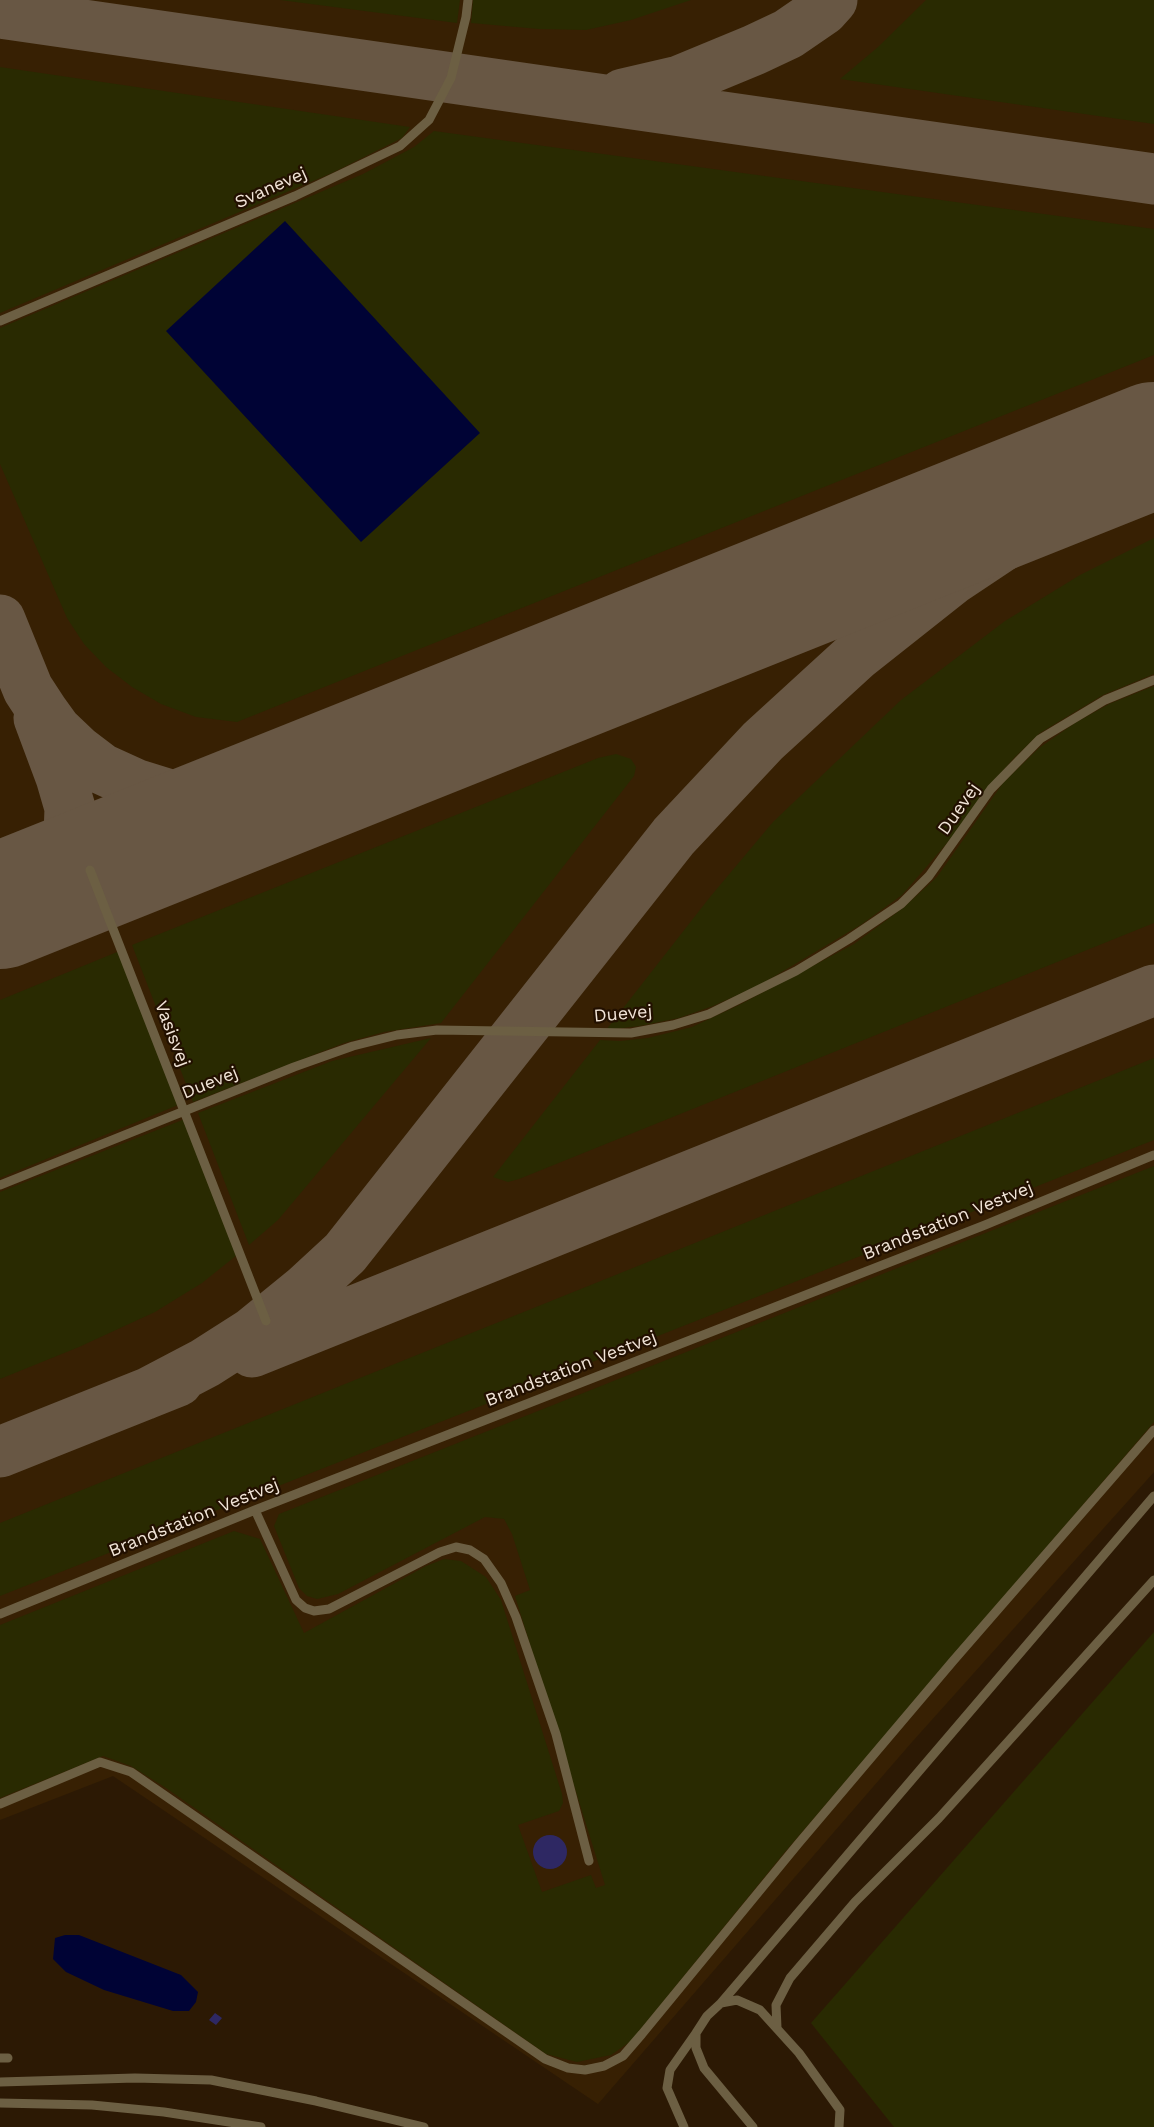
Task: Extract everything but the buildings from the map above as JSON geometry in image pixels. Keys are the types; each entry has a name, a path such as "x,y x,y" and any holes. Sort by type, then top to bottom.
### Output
{"lane":[{"name":"Svanevej","path":"0,321 295,196 400,146 429,120 451,78 466,17 468,0"},
{"name":"Duevej","path":"0,1185 303,1064 353,1046 397,1035 437,1030 631,1033 673,1025 709,1014 796,971 849,939 901,904 934,869 992,790 1040,739 1105,700 1154,680"},
{"name":"Vasisvej","path":"90,870 266,1322"},
{"name":"Brandstation Vestvej","path":"0,1614 255,1510 985,1225 1154,1155"},
{"path":"0,1804 100,1762 131,1772 545,2060 568,2068 585,2070 604,2066 623,2056 952,1661 1154,1430"},
{"path":"684,2127 667,2088 670,2070 708,2016 1154,1496"},
{"path":"255,1510 296,1600 305,1608 314,1611 329,1609 440,1552 456,1547 470,1550 484,1559 501,1583 516,1617 556,1734 589,1861"},
{"path":"777,2028 776,2005 790,1978 855,1902 939,1818 1154,1580"},
{"path":"721,2003 737,2000 760,2010 799,2053 829,2093 840,2110 840,2127"},
{"path":"696,2033 696,2048 704,2068 752,2127"},
{"path":"0,2082 135,2078 211,2080 316,2101 424,2127"},
{"path":"0,2103 101,2106 164,2112 261,2127"}],"shaded area":[{"path":"0,0 1154,0 1154,1472 912,1742 598,2104 113,1776 0,1820"},
{"path":"280,0 460,0 457,23"},
{"path":"473,0 691,0 631,20 586,30 539,29 471,23"},
{"path":"926,0 1154,0 1154,124 840,79 878,47"},
{"path":"0,67 410,127 402,138 332,173 0,313"},
{"path":"434,131 1154,229 1154,355 237,722 196,717 161,704 132,687 106,667 84,644 67,618 0,464 0,328 363,174 414,147"},
{"path":"285,221 480,433 361,542 166,331"},
{"path":"1154,538 1154,674 1103,695 1040,733 1015,757 984,792 954,835 902,895 862,924 760,985 713,1006 679,1018 640,1026 606,1030 710,897 773,822 901,700 1005,621 1080,575"},
{"path":"1154,686 1154,923 519,1179 508,1182 493,1177 600,1040 620,1041 648,1038 692,1027 739,1005 854,944 903,908 937,877 1003,783 1039,748 1075,723 1109,704"},
{"path":"616,754 631,759 636,767 634,776 441,1023 384,1032 344,1043 193,1102 132,945 598,758"},
{"path":"122,950 183,1103 0,1178 0,1000"},
{"path":"431,1038 278,1220 249,1245 198,1113 332,1061"},
{"path":"1154,1058 1154,1140 0,1596 0,1523"},
{"path":"190,1117 242,1251 202,1283 155,1312 79,1347 0,1379 0,1192"},
{"path":"1154,1166 1154,1422 784,1853 631,2041 611,2055 577,2062 546,2054 166,1788 131,1766 103,1756 0,1798 0,1625 234,1531 260,1539 304,1633 426,1566 444,1559 461,1561 486,1577 501,1600 562,1794 563,1803 559,1811 518,1825 542,1892 591,1875 596,1888 605,1885 515,1596 530,1590 512,1534 504,1519 485,1517 338,1594 317,1599 307,1596 299,1588 274,1526 279,1514"},
{"path":"1154,1632 1154,2127 894,2127 811,2023"},
{"path":"65,1935 79,1935 181,1975 198,1992 196,2002 189,2011 173,2011 104,1990 66,1972 53,1959 55,1938"}],"taxiway":[{"path":"623,94 679,81 754,50 788,34 823,10 832,0"},
{"path":"0,13 1154,179"},
{"path":"146,1394 205,1363 252,1333 306,1289 345,1253 674,836 763,741 857,655 953,579 1031,527 1154,457"},
{"path":"0,620 28,689 43,712 56,730 77,750 102,769 135,784 180,798 246,800 281,794"},
{"path":"28,895 49,877 61,859 69,836 70,808 61,777 39,718"},
{"path":"252,1352 1154,990"},
{"path":"0,1452 178,1381"}],"runway":[{"path":"0,906 1154,445"}]}
